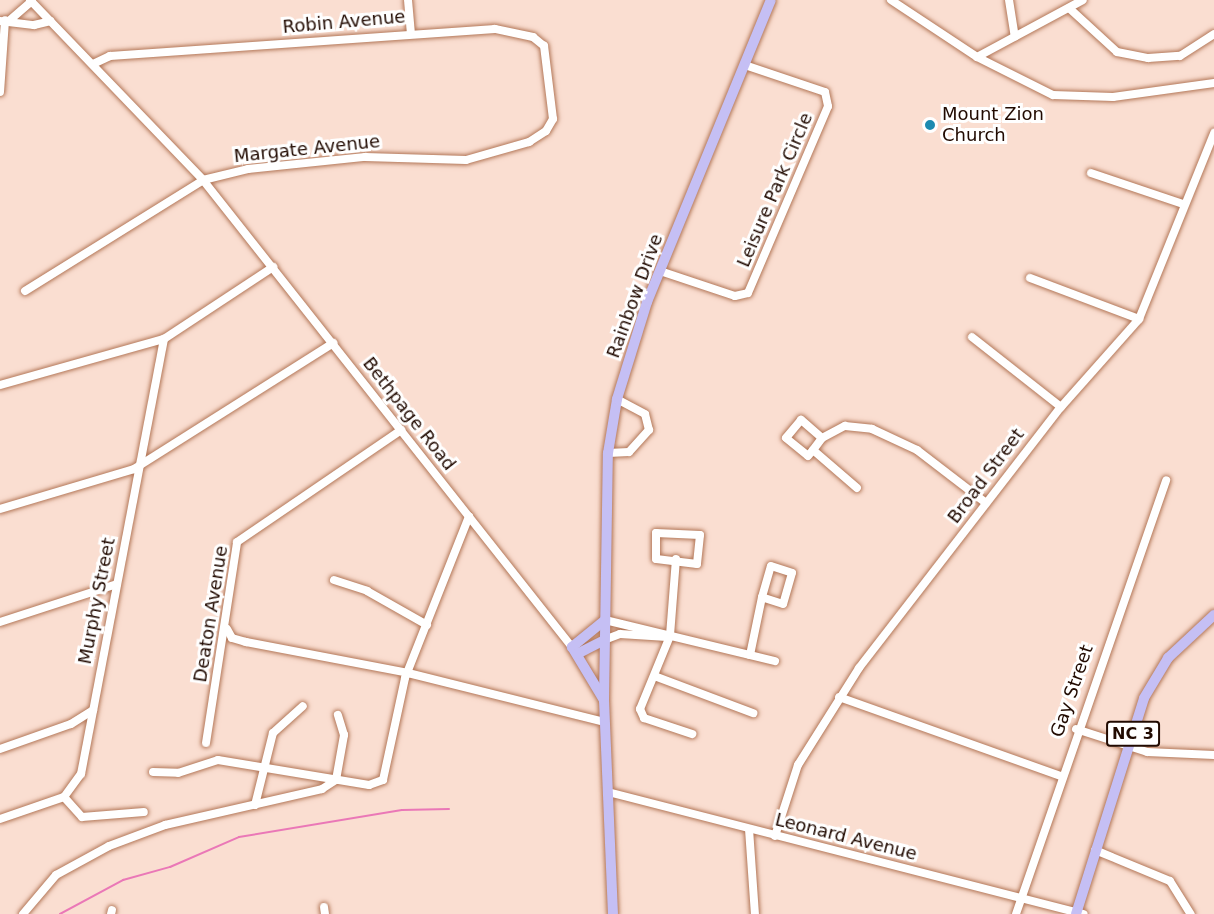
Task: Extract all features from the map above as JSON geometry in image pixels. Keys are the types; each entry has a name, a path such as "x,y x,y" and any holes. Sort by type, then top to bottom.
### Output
{"main road":[{"name":"Rainbow Drive","path":"604,700 608,453 618,399 660,271 771,0"},
{"name":"NC 3","path":"1078,913 1095,850 1129,746 1156,675 1214,615"},
{"path":"575,651 604,620"},
{"path":"575,651 604,639"},
{"name":"Bethpage Road","path":"575,651 604,700 613,914"}],"street":[{"path":"408,0 411,33"},
{"path":"891,0 977,57 1019,81 1069,98 1214,83"},
{"path":"1009,0 1016,37"},
{"path":"977,57 1083,0"},
{"path":"0,92 5,20 31,1"},
{"name":"Bethpage Road","path":"31,1 203,180 575,651"},
{"path":"1069,8 1116,52 1148,58 1180,56 1214,34"},
{"path":"5,20 34,25 51,21"},
{"name":"Robin Avenue","path":"93,64 110,56 411,33 495,29 539,41 549,59 553,101 546,131"},
{"name":"Leisure Park Circle","path":"660,271 735,296 748,293 823,117 829,97 825,92 745,65"},
{"name":"Margate Avenue","path":"25,291 203,180 248,169 365,157 466,160 529,142 546,131"},
{"name":"Broad Street","path":"775,836 798,765 839,697 1061,407 1139,320 1183,204 1214,133"},
{"path":"1090,173 1183,204"},
{"path":"0,385 164,339 273,267"},
{"path":"1030,278 1139,320"},
{"path":"972,337 1061,407"},
{"name":"Murphy Street","path":"64,796 81,774 164,339"},
{"path":"0,509 141,464 333,343"},
{"path":"608,453 629,453 650,430 645,414 618,399"},
{"path":"822,438 801,420 786,438 808,456 822,438 845,426 872,429 916,450 986,503"},
{"name":"Deaton Avenue","path":"206,743 227,629 237,542 401,430"},
{"path":"813,450 857,488"},
{"name":"Gay Street","path":"1016,914 1020,898 1033,875 1076,729 1166,480"},
{"path":"153,772 178,773 218,760 369,785 383,780 408,673 469,516"},
{"path":"656,533 700,536 697,564 676,559 656,558 656,533"},
{"path":"676,559 670,636 657,677 645,690 640,715 692,734"},
{"path":"750,655 762,597 771,566 792,573 783,604 762,597"},
{"path":"334,580 367,591 427,625"},
{"path":"0,622 117,584"},
{"path":"604,620 775,661"},
{"path":"227,629 231,638 246,642 408,673 604,722"},
{"path":"604,639 620,634 670,636"},
{"path":"657,677 753,713"},
{"path":"839,697 1061,776"},
{"path":"255,805 268,767 277,726 303,706"},
{"path":"0,749 71,724 93,710"},
{"path":"23,914 56,876 109,846 165,825 315,793 336,780 344,735 338,715"},
{"path":"1076,729 1129,746 1214,755"},
{"name":"Leonard Avenue","path":"608,792 1078,913"},
{"path":"0,819 64,796 82,817 144,812"},
{"path":"749,829 755,914"},
{"path":"1095,850 1170,881 1191,914"}],"waterway":[{"path":"60,914 123,880 170,867 239,837 402,810 449,809"}],"place":[{"name":"Mount Zion Church","path":"930,125"}]}
